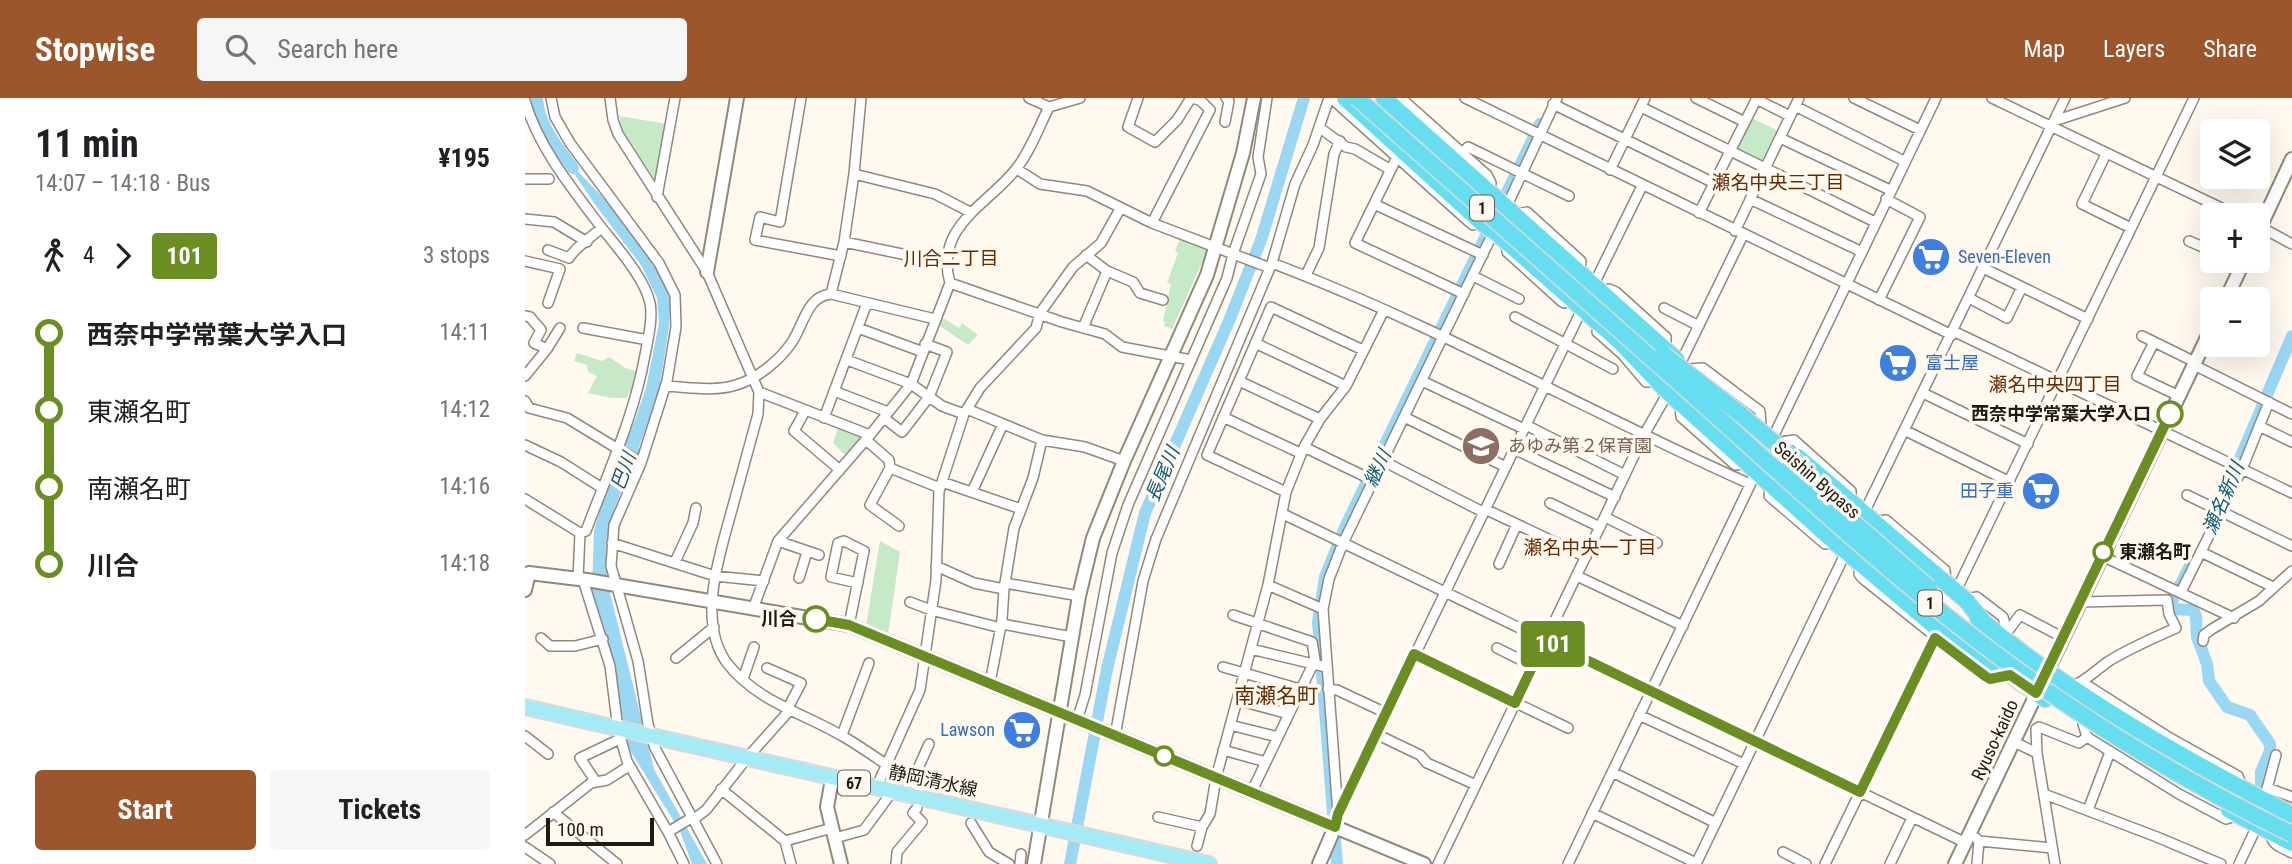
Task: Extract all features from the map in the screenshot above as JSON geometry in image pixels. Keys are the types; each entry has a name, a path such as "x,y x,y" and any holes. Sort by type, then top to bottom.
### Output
{"highway":[{"name":"1","path":"1345,98 1404,158 1578,304 1601,319 1751,473 1770,484 1940,630 2036,693 2085,731 2292,843"},
{"name":"Seishin Bypass","path":"1357,98 1601,319 1871,553 2009,664 2168,768 2292,834"},
{"name":"Seishin Bypass","path":"1373,98 1940,597 2057,685 2221,786 2292,822"},
{"name":"1","path":"1384,98 1664,353 1984,623 2007,635 2048,670 2077,685 2166,747 2243,790 2266,794 2292,815"},
{"path":"1601,319 1762,468 1929,613 1987,659"},
{"name":"1","path":"1664,353 1686,363 1772,434 1956,591 1984,623"}],"main road":[{"name":"静岡清水線","path":"525,707 620,732 651,736 832,779 1040,823 1209,864"}],"street":[{"path":"551,98 555,117 570,143 659,263 675,295 676,327 665,386 640,463 614,525 611,566 638,661 651,736 663,766 717,864"},
{"path":"610,98 618,134 707,272 759,392 758,414 715,576 714,627 723,655 743,680 788,711 842,735 916,784 929,744"},
{"path":"657,197 675,98"},
{"path":"707,272 737,98"},
{"path":"801,98 780,222 760,217 755,240 841,256"},
{"path":"831,294 844,242 855,174 861,98"},
{"path":"1029,98 1049,107 1080,98"},
{"path":"1138,98 1128,127 1155,142 1196,99 1210,110 1152,223"},
{"path":"1225,122 1229,101 1226,98"},
{"path":"1034,864 1079,596 1093,538 1217,247 1243,153 1254,98"},
{"path":"1079,721 1112,553 1128,505 1227,278 1261,174 1258,157 1267,98"},
{"path":"1114,735 1143,581 1156,539 1270,266 1296,184 1330,98 1404,158 1391,170 1355,243 1464,294"},
{"path":"1401,98 1491,179 1488,192"},
{"path":"1465,98 1739,233 2292,494"},
{"path":"1696,98 1745,122"},
{"path":"1854,98 1920,130"},
{"path":"1568,864 1683,626 1751,473 1935,98"},
{"path":"1992,98 2053,124 2106,154 2211,203"},
{"path":"1592,813 1696,864 1755,741 1841,547 1863,513 1923,393 2065,98"},
{"path":"2053,124 2109,100 2125,98"},
{"path":"2007,635 2003,617 1977,597 1956,591 2194,98"},
{"path":"1699,213 1756,99 1790,116"},
{"path":"525,100 531,123 559,171 639,278 650,302 648,340 638,394 620,450 586,531 580,533"},
{"path":"1336,821 1328,689 1319,607 1343,542 1483,255 1487,227 1510,211 1523,173 1555,101 1714,183"},
{"path":"1686,363 1739,233 1750,199 1797,102 1904,161"},
{"path":"1610,170 1643,103 1875,222"},
{"path":"753,608 778,541 911,384 950,283 947,272 955,234 970,212 1017,169 1049,107"},
{"path":"1320,128 1346,147 1355,149 1391,170"},
{"path":"1780,138 1888,195 1920,217 1879,300"},
{"path":"1306,275 1319,248 1334,154 1340,141"},
{"path":"1462,153 1468,147 1569,196"},
{"path":"2106,154 2082,204 2131,228"},
{"path":"2270,206 2292,159"},
{"path":"1017,169 1040,184 1087,191 1152,223 1234,254 1306,275 1443,337 1644,435 1751,473"},
{"path":"855,174 935,194 970,212"},
{"path":"525,179 549,178"},
{"path":"1319,864 1336,821 1414,654 1567,343 1578,304 1596,289 1642,186"},
{"path":"1750,199 1860,251"},
{"path":"1374,204 1483,255"},
{"path":"876,788 920,690 936,566 941,485 965,412 980,388 1036,328 1040,313 1073,267 1101,243 1120,209"},
{"path":"525,219 554,222 587,242"},
{"path":"548,250 569,258 575,247 587,242 601,228"},
{"path":"2270,234 2292,244"},
{"path":"2189,241 2200,246"},
{"path":"844,242 926,259"},
{"path":"1086,256 1107,271 1133,282 1140,293 1163,300"},
{"path":"525,261 560,269 548,303"},
{"path":"1983,268 2088,318"},
{"path":"1083,328 1107,271"},
{"path":"1473,276 1518,299"},
{"path":"950,283 1105,334 1122,347 1191,360"},
{"path":"1969,298 2007,318 2022,287"},
{"path":"665,386 721,389 753,378 784,352 793,341 813,301 821,295 831,294 935,319"},
{"path":"824,418 867,303"},
{"path":"1286,492 1207,455 1271,307 1363,350"},
{"path":"1664,308 1699,326"},
{"path":"1197,846 1202,827 1210,814 1223,750 1268,585 1286,492 1302,450 1319,419 1346,386 1384,310"},
{"path":"525,316 530,317 541,330 534,343 547,349"},
{"path":"1515,317 1613,369"},
{"path":"525,376 560,328"},
{"path":"583,328 648,340"},
{"path":"834,391 886,415 902,432 929,397 947,352 924,348 858,328"},
{"path":"2142,336 2292,414"},
{"path":"2154,342 2137,376 2179,396"},
{"path":"1255,343 1346,386"},
{"name":"Ryuso-kaido","path":"1955,864 1972,838 2036,693 2200,352"},
{"path":"847,360 911,384 942,406 1003,424 1042,440 1085,447 1124,461"},
{"path":"1239,381 1319,419"},
{"path":"1422,381 1625,475"},
{"path":"1438,864 1644,435 1669,391"},
{"path":"759,392 868,438 889,460 891,468 870,505 899,526"},
{"path":"1923,393 2028,444"},
{"path":"2181,592 2242,469 2269,402"},
{"path":"526,408 567,418 640,463"},
{"path":"805,411 794,431 840,470"},
{"path":"1405,417 1506,467"},
{"path":"1223,418 1364,476"},
{"path":"972,492 1003,424"},
{"path":"2259,426 2292,442"},
{"path":"1904,430 2010,482"},
{"path":"990,683 1001,626 1014,528 1042,440"},
{"path":"525,445 561,462 602,488"},
{"path":"1514,450 1615,497"},
{"path":"1384,461 1586,557"},
{"path":"891,468 1021,509"},
{"path":"2187,495 2292,546"},
{"path":"525,499 580,533"},
{"path":"1550,503 1600,527"},
{"path":"675,562 693,523 696,508"},
{"path":"1283,514 1912,818 1972,838 2052,848"},
{"path":"1605,517 1657,543"},
{"path":"1499,564 1517,524"},
{"path":"580,533 582,579 610,666 620,732 629,765 670,831 684,864"},
{"path":"778,541 819,555"},
{"path":"849,625 858,583 864,551 844,541 838,543 831,577 858,583"},
{"path":"612,543 715,576 764,580"},
{"path":"799,578 807,552"},
{"path":"2201,552 2273,587"},
{"path":"2102,556 2234,618"},
{"path":"1860,564 1859,574 1863,578 1985,676 1990,679 2010,675"},
{"path":"936,566 974,583 1079,596"},
{"path":"2203,641 2204,635 2259,601 2292,570"},
{"path":"525,590 527,573 582,579 849,625 1251,793 1336,821 1424,864"},
{"path":"1577,576 1683,626"},
{"path":"1268,585 1319,607"},
{"path":"2077,685 2107,662 2133,647 2176,628 2169,614 2167,600 2080,602"},
{"path":"910,602 931,610 1001,626 1072,637"},
{"path":"1233,615 1313,642 1315,660 1251,793"},
{"path":"2007,635 2019,615 2064,638"},
{"path":"676,658 714,627"},
{"path":"541,638 550,646 575,646 603,639"},
{"path":"1825,864 1935,638"},
{"path":"743,680 754,647"},
{"path":"1251,649 1326,667"},
{"path":"1497,649 1533,666"},
{"path":"1414,654 1567,728"},
{"path":"842,735 869,663"},
{"path":"1223,667 1300,689"},
{"path":"670,831 706,810 788,711 801,683 767,668"},
{"path":"1328,689 1338,690 1387,713"},
{"path":"1237,700 1289,714"},
{"path":"1639,715 1744,764"},
{"path":"1230,725 1278,737"},
{"path":"2055,864 2037,753 2035,734 2039,727 2079,743 2085,731 2111,752 2179,794 2226,819 2238,815"},
{"path":"596,782 580,758 620,732"},
{"path":"1376,734 1420,755 1427,763 1476,785"},
{"path":"525,736 548,754"},
{"path":"2014,743 2037,753"},
{"path":"1223,750 1266,762"},
{"path":"2088,810 2111,752"},
{"path":"2239,864 2264,829 2266,794 2276,755"},
{"path":"525,835 591,783 607,780 629,765"},
{"path":"1612,772 1716,823"},
{"path":"832,779 827,807 841,864"},
{"path":"721,789 785,841 791,864"},
{"path":"785,841 865,830 892,792"},
{"path":"2044,794 2221,864"},
{"path":"2266,794 2292,796"},
{"path":"896,864 897,852 922,822 913,813 917,808"},
{"path":"553,812 617,864"},
{"path":"1158,817 1202,827"},
{"path":"1890,864 1912,818"},
{"path":"971,823 989,852 1009,864"},
{"path":"2264,829 2274,844 2292,853"},
{"path":"1972,838 1977,864"},
{"path":"525,847 550,864"},
{"path":"1783,852 1807,864"}],"green space":[{"path":"619,116 667,124 657,182 623,131"},
{"path":"1751,118 1779,131 1765,162 1762,163 1737,151 1735,147"},
{"path":"1181,236 1209,247 1172,329 1164,326 1163,321 1171,284 1167,283"},
{"path":"940,319 945,319 959,328 962,323 978,335 968,345 937,324"},
{"path":"577,353 602,361 609,357 627,369 638,371 635,395 629,392 627,398 611,398 588,393 597,376 588,372 587,365 574,361"},
{"path":"838,428 860,435 861,440 847,457 833,443"},
{"path":"880,541 900,552 888,635 866,626"}],"water":[{"path":"561,154 614,209 663,280 670,300 669,327 659,391 639,447 641,451 612,518 606,546 606,565 610,593 654,769 707,864 692,864 680,831 628,747 611,654 592,592 594,531 603,500 646,388 659,323 657,298 641,265"}],"waterway":[{"name":"巴川","path":"537,98 545,126 573,168"},
{"name":"長尾川","path":"1070,864 1107,669 1145,513 1229,321 1261,240 1304,98"},
{"name":"継川","path":"1337,864 1318,622 1325,577 1346,525 1540,124"},
{"name":"瀬名新川","path":"2221,503 2292,336"},
{"name":"瀬名新川","path":"2190,566 2172,601 2173,609 2193,610 2209,681 2227,707 2250,715 2270,744 2270,751 2261,772 2261,786 2266,792 2292,803"}],"bus line":[{"name":"101","path":"816,619 849,625 1335,827 1338,814 1414,654 1515,703 1545,640 1860,792 1935,638 1990,679 2010,675 2036,693 2170,414"}],"place":[{"name":"Seven-Eleven","path":"1931,257"},
{"name":"富士屋","path":"1898,363"},
{"name":"西奈中学常葉大学入口","path":"2170,414"},
{"name":"あゆみ第２保育園","path":"1481,446"},
{"name":"田子重","path":"2041,491"},
{"name":"東瀬名町","path":"2103,552"},
{"name":"川合","path":"816,619"},
{"name":"Lawson","path":"1022,730"}],"district":[{"name":"瀬名中央三丁目","path":"1778,182"},
{"name":"川合二丁目","path":"951,258"},
{"name":"瀬名中央四丁目","path":"2055,384"},
{"name":"瀬名中央一丁目","path":"1590,547"},
{"name":"南瀬名町","path":"1276,696"}]}
